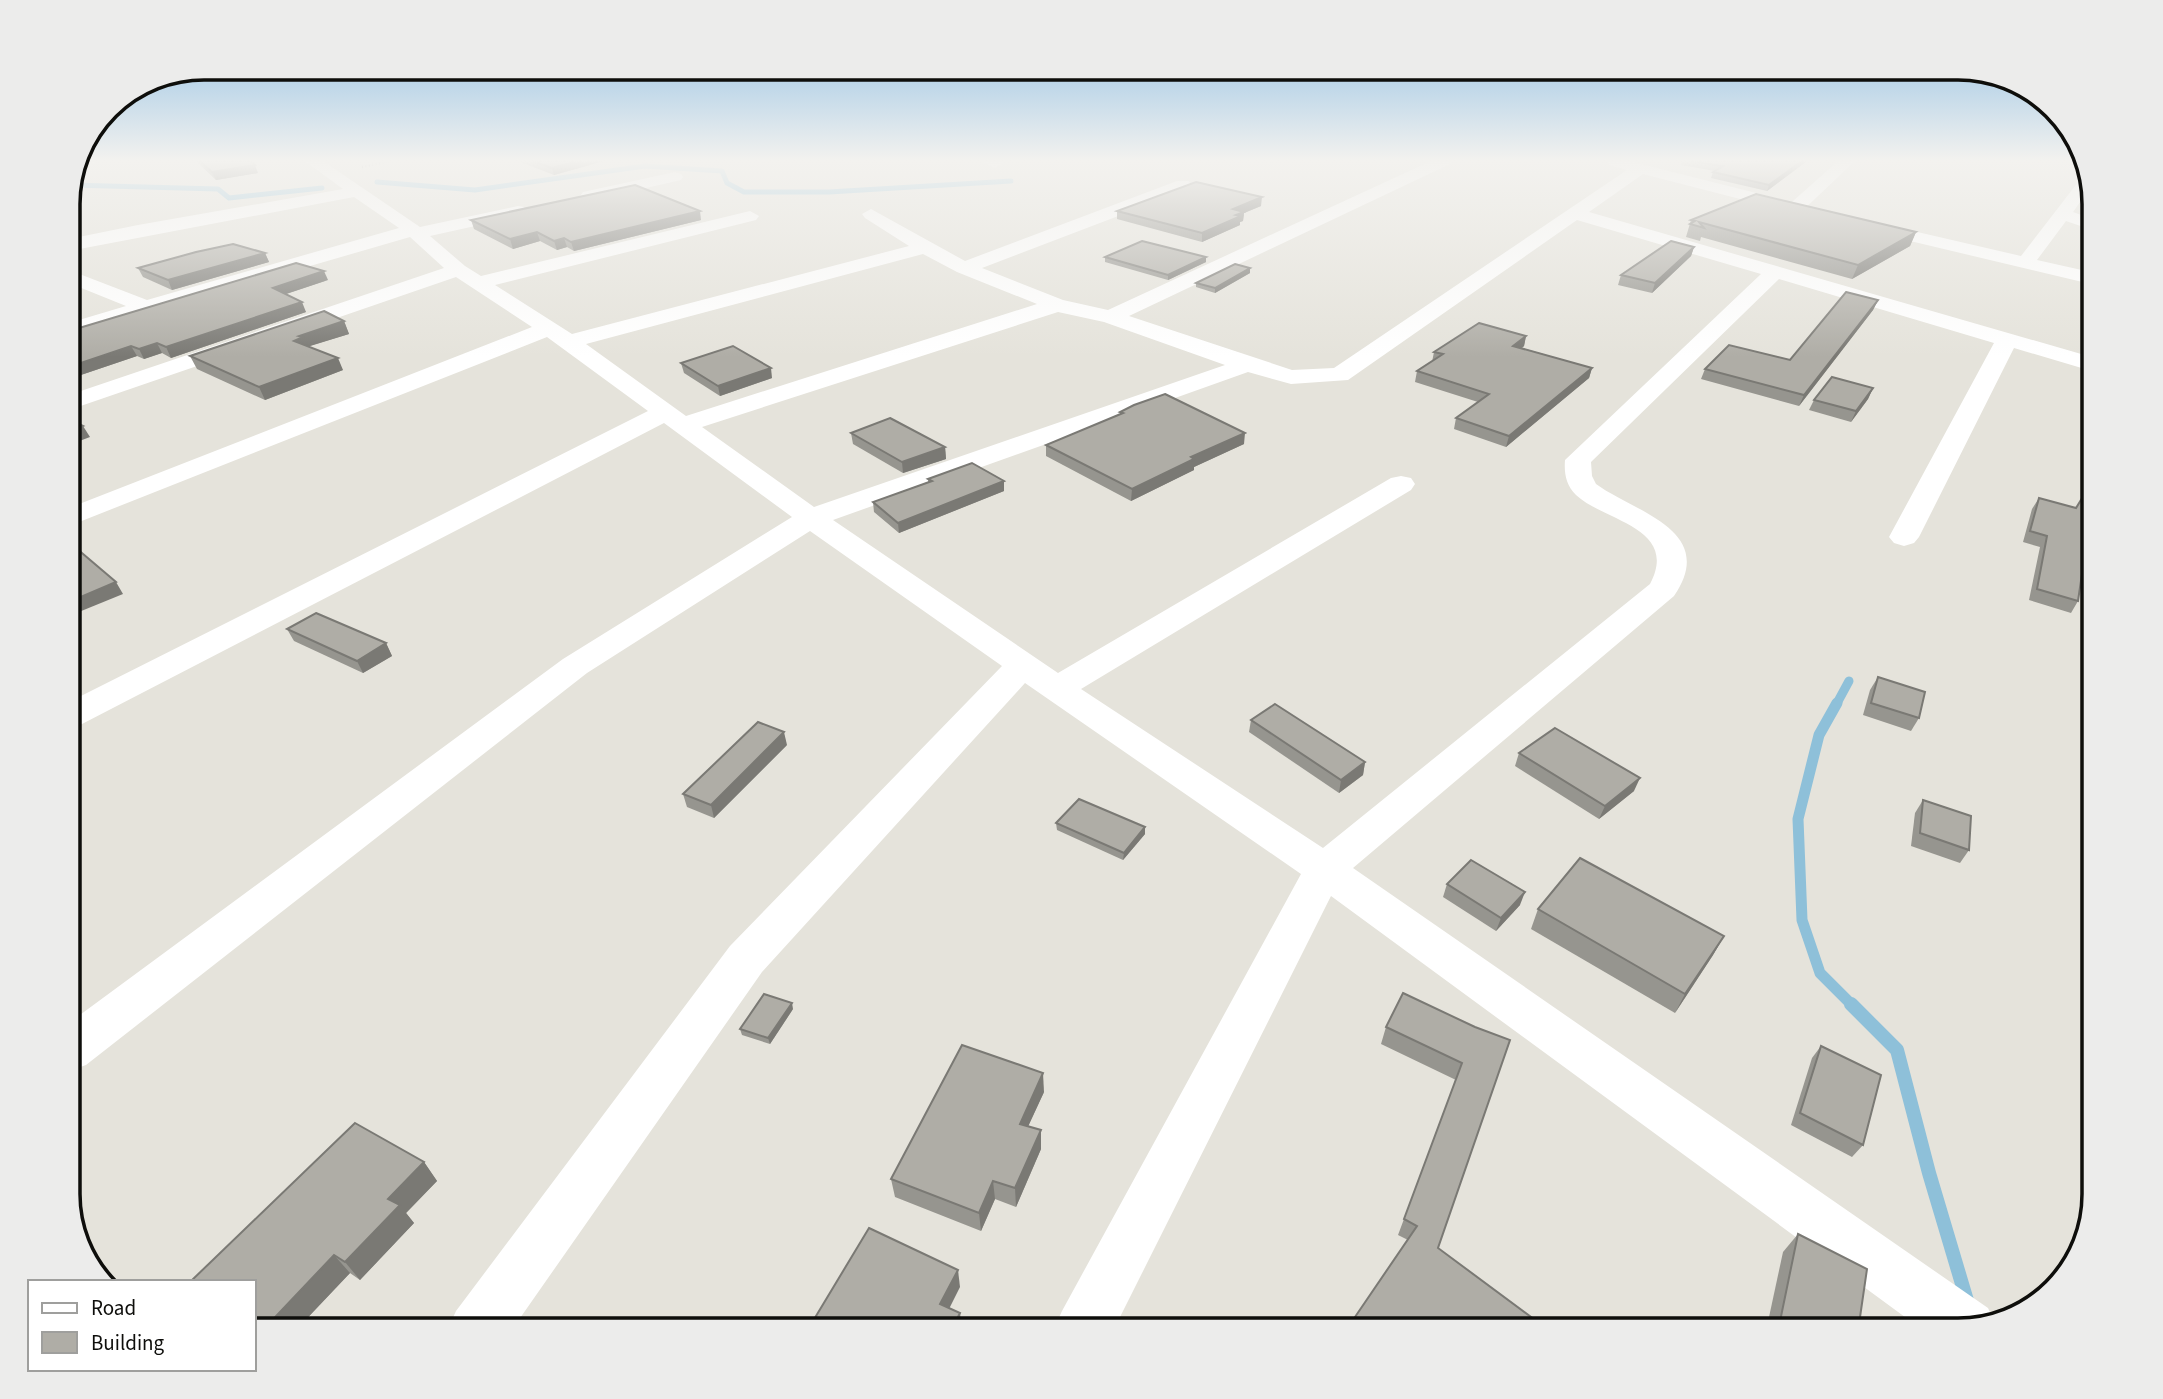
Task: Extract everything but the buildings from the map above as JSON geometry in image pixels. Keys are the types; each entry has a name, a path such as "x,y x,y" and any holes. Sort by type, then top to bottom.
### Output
{"street":[{"path":"81,242 159,226"},
{"path":"407,226 468,276 559,335 811,518 1039,677 1324,869 1954,1318"},
{"path":"81,326 443,226"},
{"path":"81,399 468,276 702,226"},
{"path":"891,226 964,268 1057,305 1110,317 1247,365 1291,377 1340,375 1554,226"},
{"path":"964,268 1074,226"},
{"path":"1110,317 1304,226"},
{"path":"1618,226 2082,361"},
{"path":"1871,226 2082,276"},
{"path":"2025,263 2053,226"},
{"path":"81,514 559,335 925,248"},
{"path":"1089,1318 1324,869 1663,589 1673,575 1674,556 1658,534 1637,517 1588,492 1578,480 1578,460 1774,273"},
{"path":"81,281 146,307"},
{"path":"81,710 675,419 1057,305"},
{"path":"1904,537 2007,340"},
{"path":"81,1041 575,666 811,518 1247,365"},
{"path":"485,1318 746,959 1039,677 1401,484"}],"waterway":[{"path":"1836,705 1849,681"},
{"path":"1837,703 1819,735 1798,819 1802,920 1820,973 1897,1050 1929,1173 1968,1304"}]}
